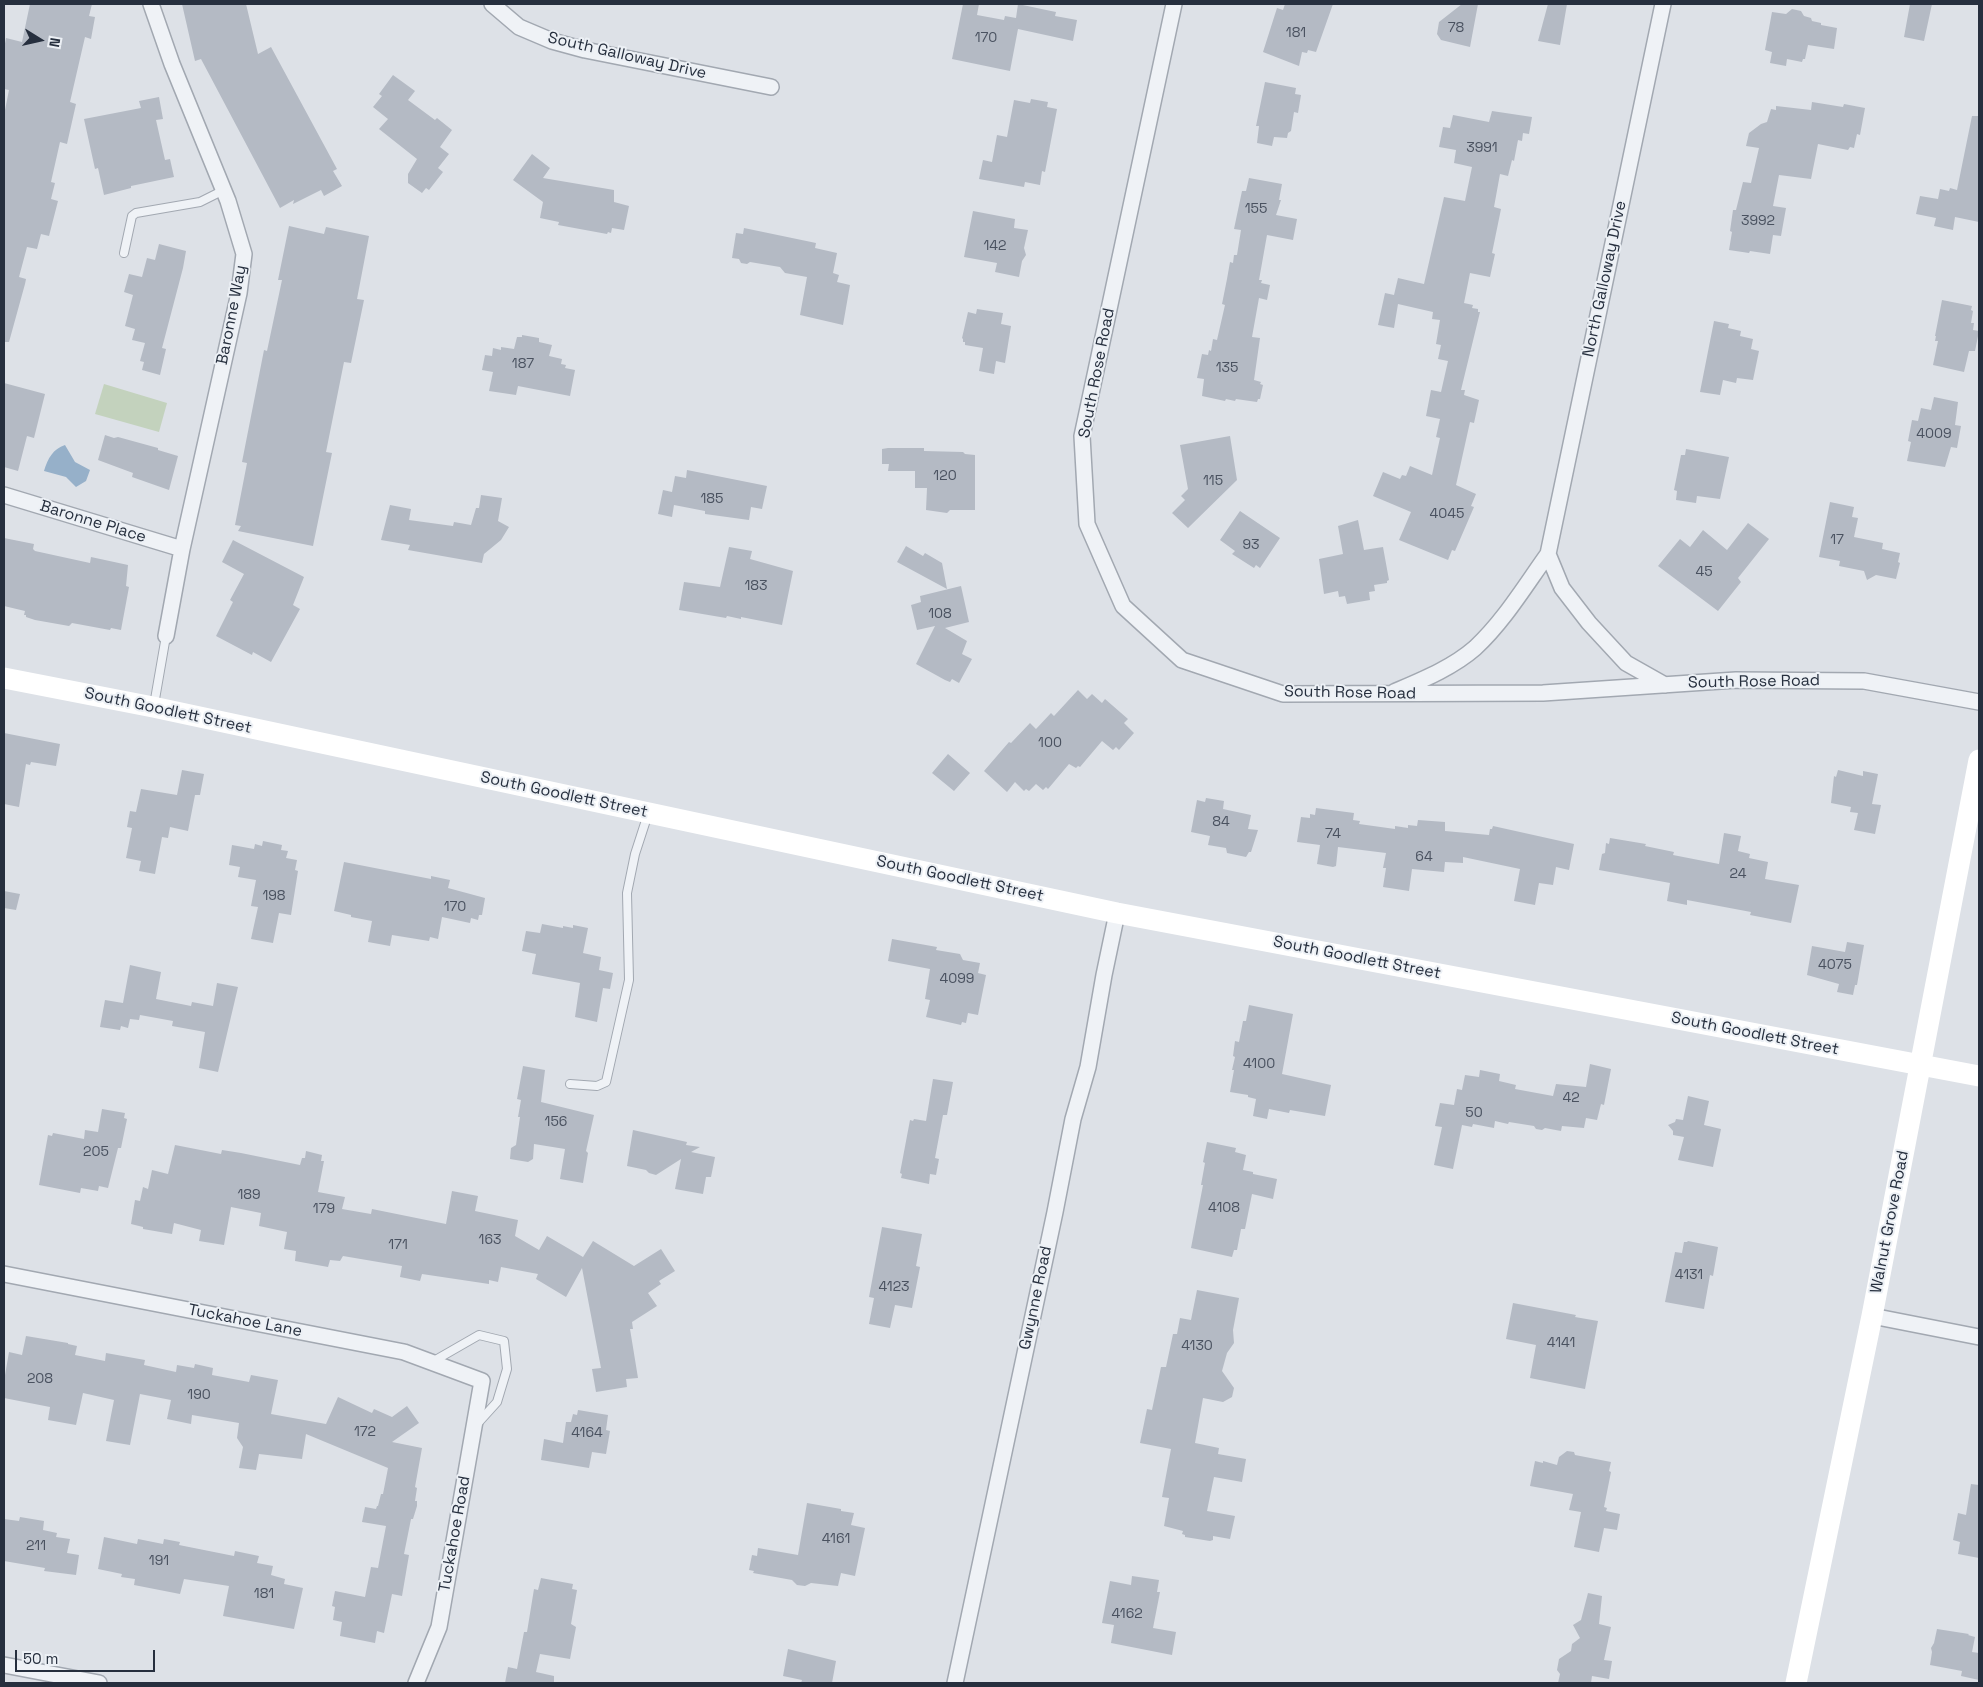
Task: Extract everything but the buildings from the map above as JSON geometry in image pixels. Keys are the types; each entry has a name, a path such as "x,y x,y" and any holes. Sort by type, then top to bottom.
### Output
{"main road":[{"name":"South Goodlett Street","path":"4,678 154,706 1117,913 1979,1076"},
{"name":"Walnut Grove Road","path":"1796,1683 1872,1316 1979,760"}],"street":[{"name":"Baronne Way","path":"151,4 172,64 224,190 244,254 237,303 182,549 166,636"},
{"name":"South Galloway Drive","path":"492,4 519,27 552,41 585,50 770,87"},
{"name":"South Rose Road","path":"1174,4 1082,436 1087,524 1123,606 1182,660 1282,694 1543,693 1736,680 1864,681 1979,702"},
{"name":"North Galloway Drive","path":"1388,695 1439,672 1474,648 1510,608 1548,554 1663,4"},
{"name":"Baronne Place","path":"4,495 182,549"},
{"path":"1548,554 1562,588 1588,622 1626,663 1665,685"},
{"name":"Gwynne Road","path":"955,1683 1055,1212 1073,1118 1088,1067 1117,913"},
{"name":"Tuckahoe Lane","path":"4,1274 404,1352 482,1381"},
{"path":"1872,1316 1979,1337"},
{"name":"Tuckahoe Road","path":"416,1683 439,1627 482,1381"},
{"path":"4,1665 99,1683"}],"lane":[{"path":"124,252 132,216 136,212 200,202 224,190"},
{"path":"154,706 166,636"},
{"path":"570,1084 597,1086 606,1082 629,980 628,893 635,854 649,812"},
{"path":"432,1362 479,1335 504,1341 507,1369 497,1402 474,1426"}],"green space":[{"path":"104,384 167,403 159,432 95,414"}],"water":[{"path":"65,445 75,462 90,470 86,481 76,487 66,477 44,471 51,455"}]}
